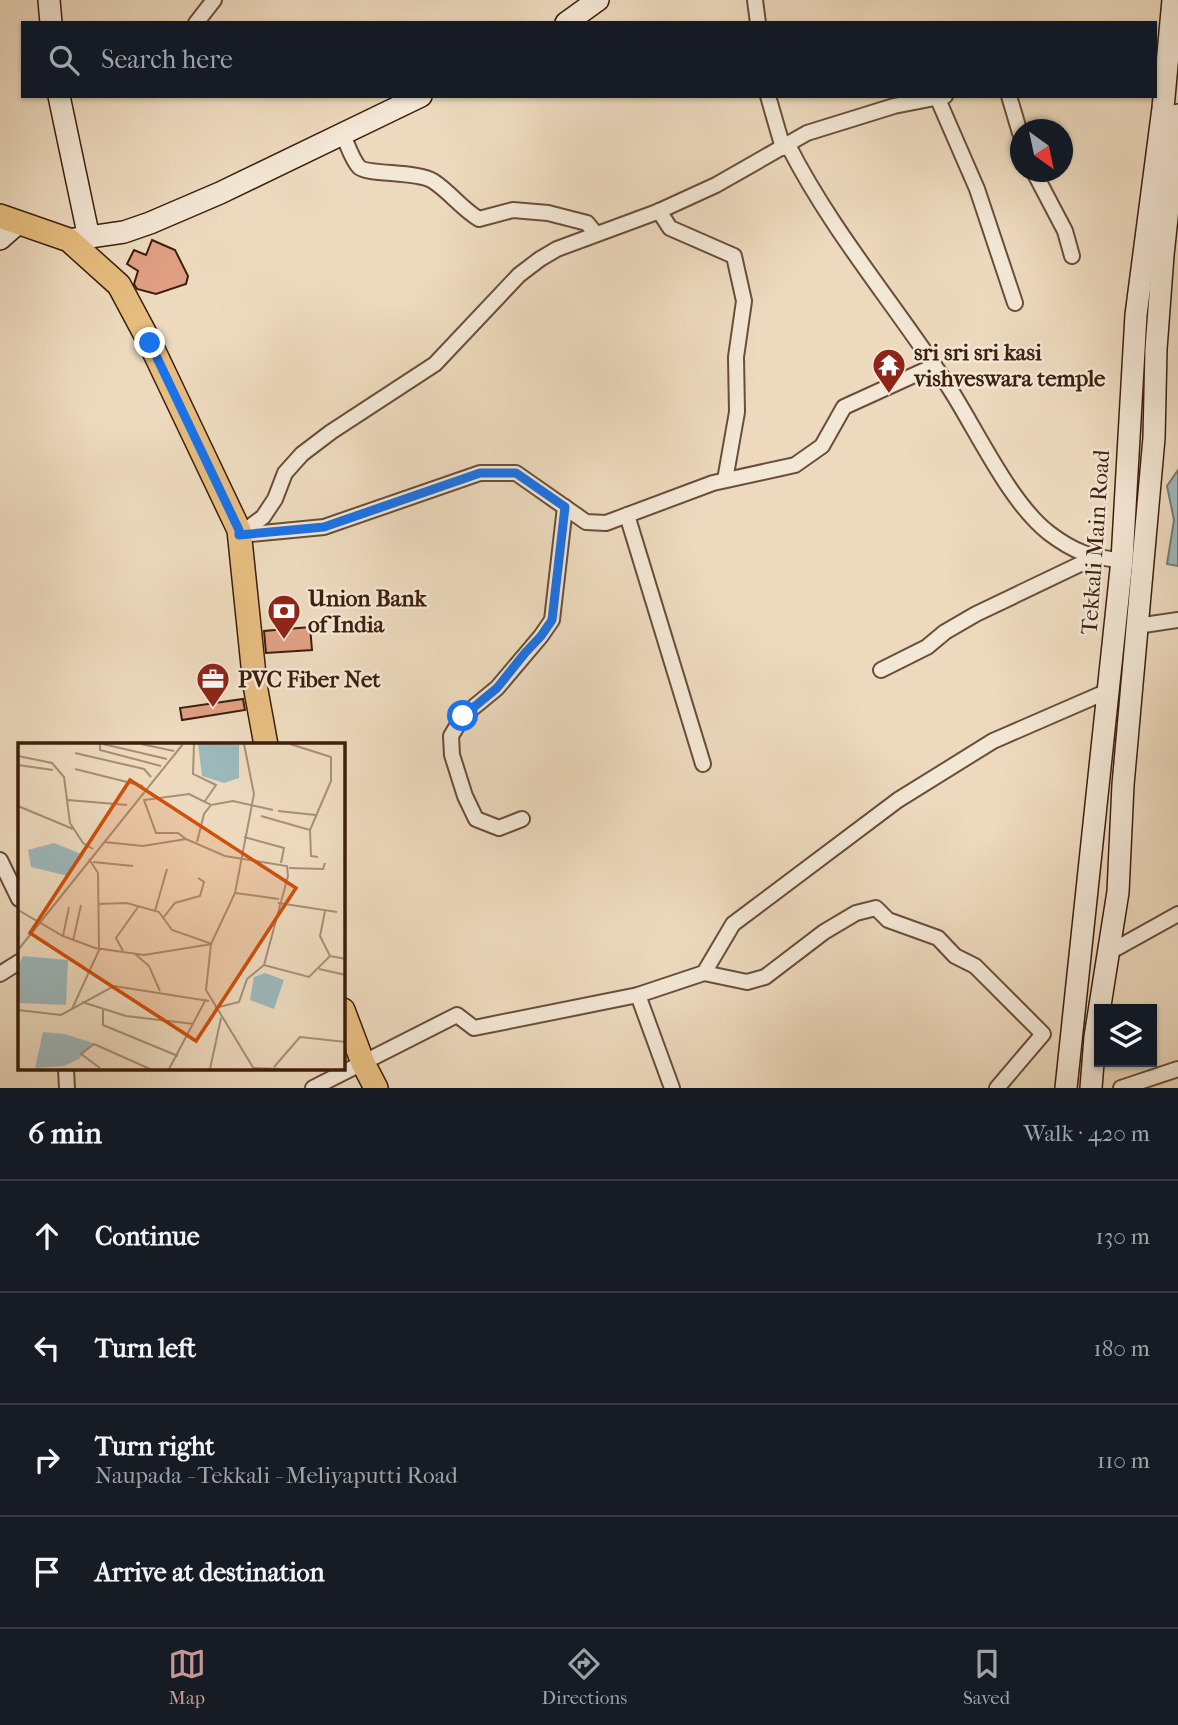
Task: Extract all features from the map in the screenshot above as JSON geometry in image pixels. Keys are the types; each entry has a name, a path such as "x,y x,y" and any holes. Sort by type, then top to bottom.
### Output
{"main road":[{"path":"49,0 51,21"},
{"path":"569,21 598,0"},
{"name":"Tekkali Main Road","path":"1066,1088 1122,560 1136,315 1163,108 1173,0"},
{"path":"59,98 79,239 119,285 181,405 239,530 255,685 266,743"},
{"path":"6,227 79,239 124,232 220,192 417,98"},
{"name":"Tekkali Main Road","path":"1091,1088 1095,1037 1118,892 1123,785 1154,438 1156,349 1163,255 1178,115"},
{"path":"345,1015 363,1063 376,1088"}],"street":[{"path":"198,21 214,0"},
{"path":"755,0 758,21"},
{"path":"769,98 785,146 841,235 934,366 1017,497 1048,533 1076,551 1093,558 1122,560"},
{"path":"239,535 263,517 275,499 285,472 302,454 435,364 519,275 540,259 557,249 659,211 716,185 807,133 894,106 932,98"},
{"path":"937,98 977,189 1015,303"},
{"path":"1010,98 1016,119"},
{"path":"342,133 359,167 369,172 392,172 432,180 465,211 479,219 513,210 548,212 587,223 596,234"},
{"path":"1039,182 1065,231 1072,256"},
{"path":"659,211 670,228 734,256 744,301 736,356 737,412 725,480"},
{"path":"239,535 324,527 480,473 516,473 586,522 606,523 725,480 795,464 822,446 845,407 934,366"},
{"path":"522,819 499,828 477,820 465,796 452,755 451,736 463,716 497,688 552,620 565,507"},
{"path":"627,515 704,764"},
{"path":"881,670 927,647 945,632 976,614 1093,558"},
{"path":"1137,626 1178,620"},
{"path":"704,973 733,924 898,800 993,741 1108,691"},
{"path":"0,860 18,897"},
{"path":"313,1088 457,1015 474,1028 638,995 704,973 747,982 765,978 824,932 856,913 876,908 888,920 938,938 955,956 975,966 1043,1034 997,1088"},
{"path":"1108,953 1178,914"},
{"path":"0,974 18,963"},
{"path":"638,995 671,1088"},
{"path":"1121,1088 1178,1069"},
{"path":"66,1070 67,1088"}],"water":[{"path":"1178,470 1178,566 1167,564 1174,520 1167,486"}],"building":[{"path":"152,240 175,250 188,276 186,284 156,294 137,289 134,284 138,271 127,264 134,250 146,255"},
{"name":"Union Bank of India","path":"310,627 312,650 266,653 264,631"},
{"name":"PVC Fiber Net","path":"243,699 245,710 182,720 180,708"}],"place":[{"name":"sri sri sri kasi vishveswara temple","path":"889,395"},
{"name":"Union Bank of India","path":"284,641"},
{"name":"PVC Fiber Net","path":"213,709"}],"route":[{"path":"150,343 239,530 239,535 324,527 480,473 516,473 565,507 552,620 497,688 463,716"}]}
